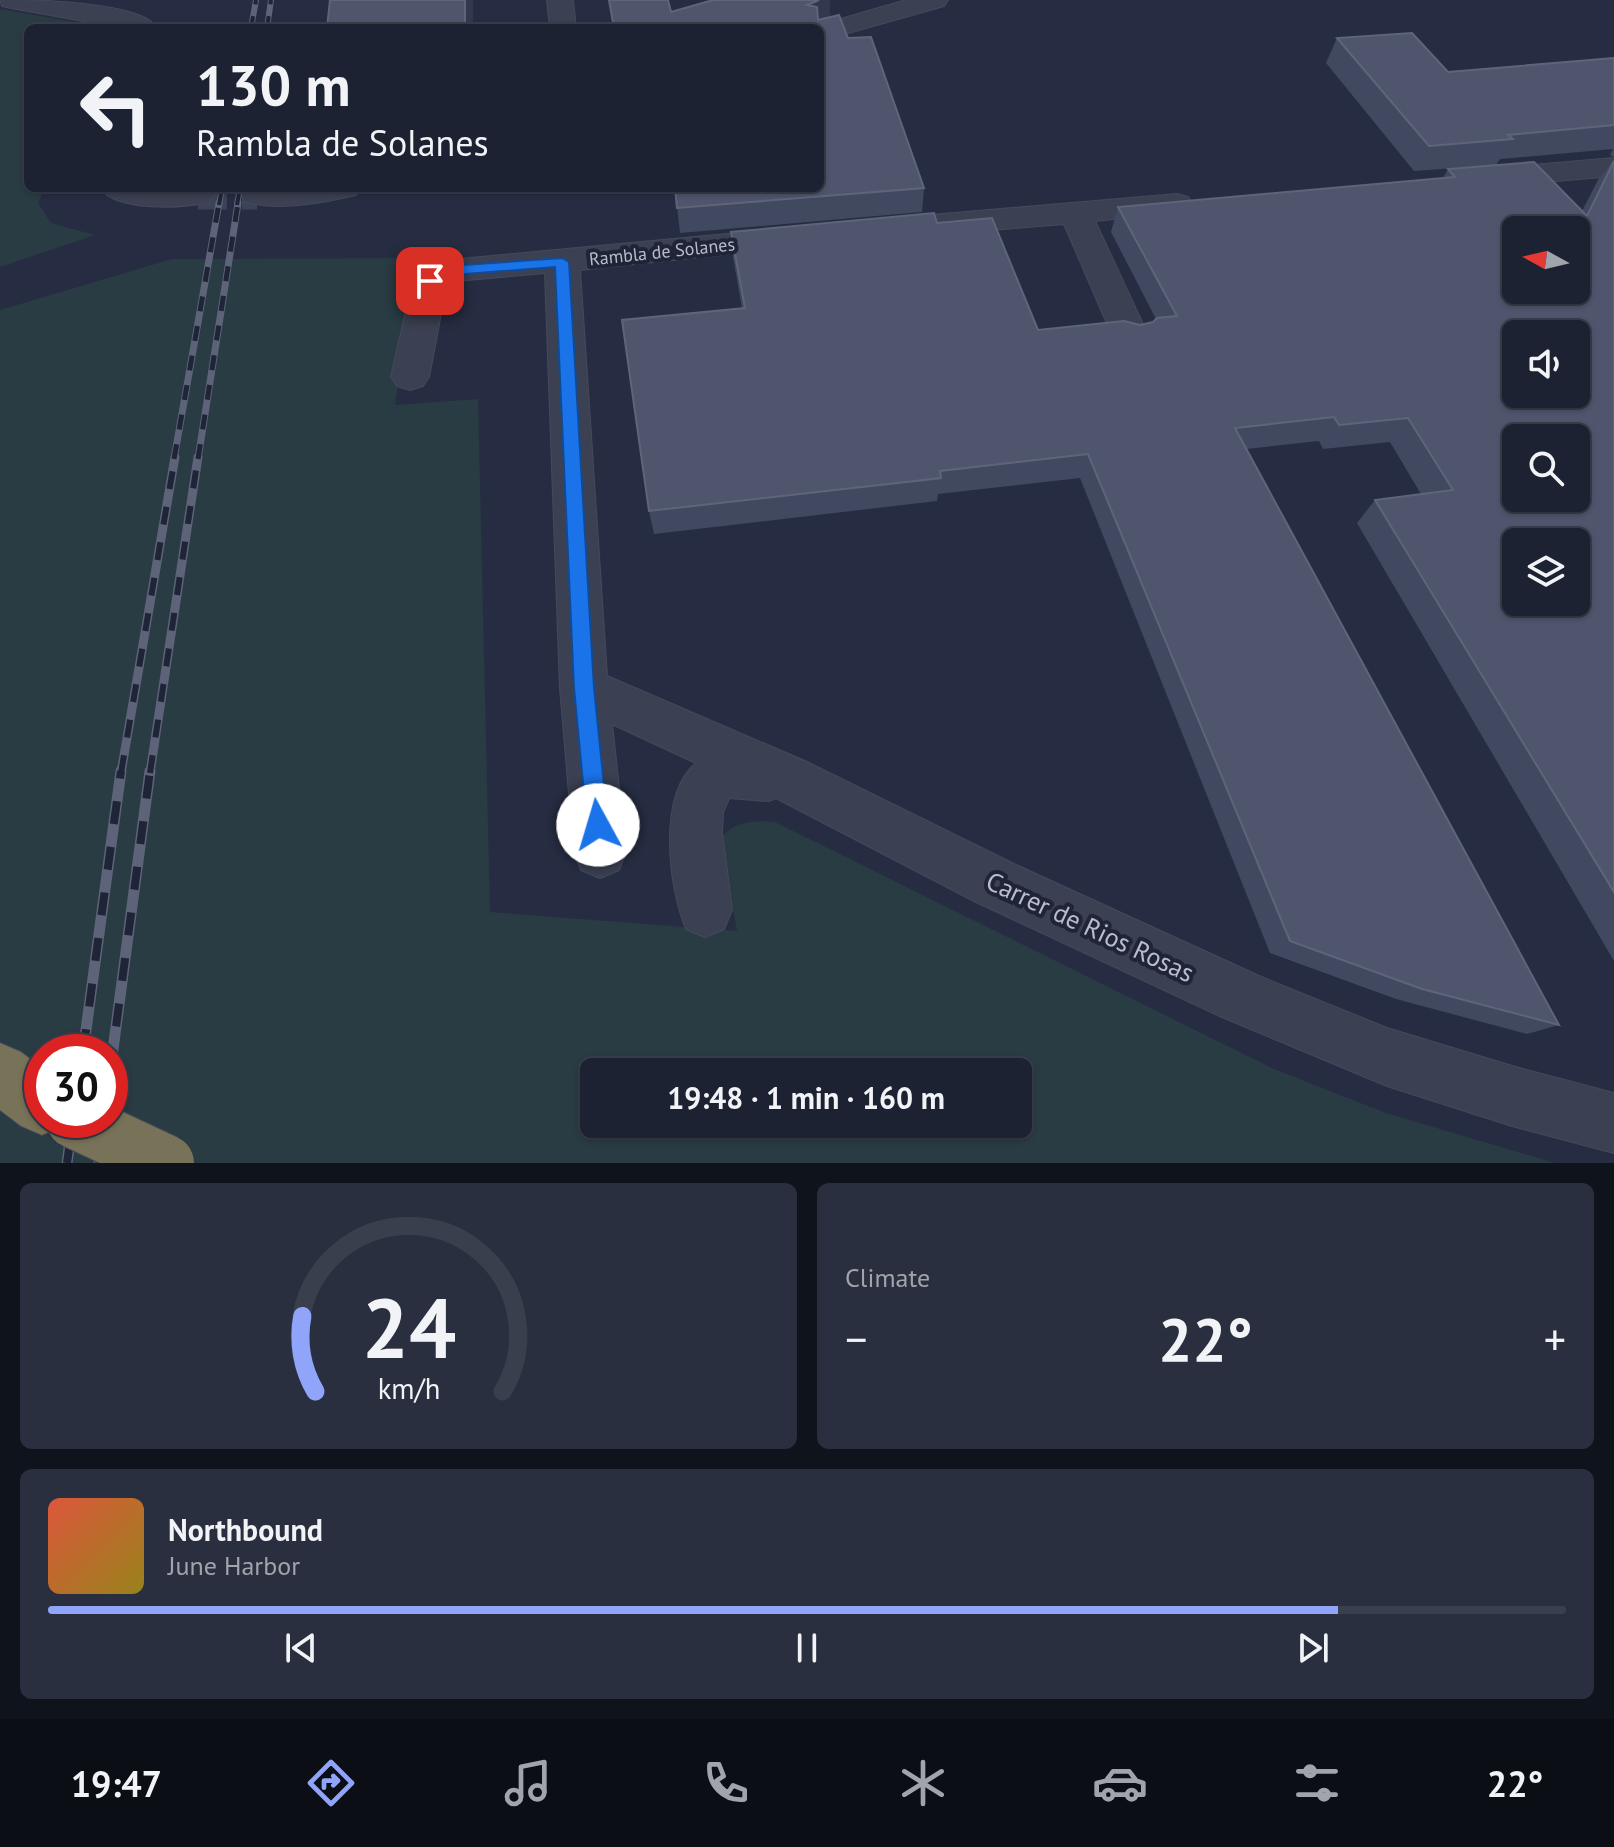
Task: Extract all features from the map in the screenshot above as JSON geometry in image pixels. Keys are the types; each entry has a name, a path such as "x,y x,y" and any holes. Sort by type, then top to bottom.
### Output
{"highway":[{"path":"0,1073 24,1091"},
{"path":"0,1085 24,1096"},
{"path":"113,1138 166,1163"}],"street":[{"path":"11,0 124,19 136,24"},
{"path":"560,0 563,24"},
{"path":"826,0 829,30 935,0"},
{"path":"1450,181 1614,167"},
{"path":"126,192 136,196 198,195"},
{"path":"257,195 322,192"},
{"path":"902,228 1200,202"},
{"path":"1075,212 1130,335"},
{"name":"Rambla de Solanes","path":"410,377 430,281 449,271 825,236"},
{"path":"562,262 584,688 600,852"},
{"name":"Carrer de Rios Rosas","path":"584,688 789,779 995,883 1242,997 1387,1057 1512,1096 1614,1123"},
{"path":"705,910 696,826 699,798 708,782 726,773 789,779"}],"shaded area":[{"path":"0,9 86,24 24,24 24,192 43,192 38,203 51,223 95,235 0,267"},
{"path":"414,258 395,405 478,399 490,912 737,931 721,839 738,825 775,822 1274,1069 1386,1113 1555,1163 0,1163 0,310 172,259"}],"building":[{"path":"330,0 465,0 465,24 327,24"},
{"path":"609,0 668,0 671,12 713,0 819,0 807,5 817,7 818,20 839,15 848,38 871,37 924,188 677,208 675,192 824,192 824,24 613,24"},
{"path":"1412,33 1448,72 1614,58 1614,125 1508,135 1513,139 1429,146 1337,38"},
{"path":"1614,161 1614,892 1375,500 1453,490 1408,418 1339,425 1334,417 1235,428 1559,1025 1422,989 1290,941 1088,454 940,471 941,478 649,511 622,320 745,308 731,232 934,213 937,223 992,218 1038,330 1124,321 1140,325 1157,318 1177,316 1118,207 1455,177 1448,169 1534,162 1587,216"}],"tunnel":[{"path":"198,195 257,195"}],"railway":[{"path":"252,24 256,0"},
{"path":"268,24 271,0"},
{"path":"219,205 221,192"},
{"path":"237,205 239,192"},
{"path":"174,459 219,203"},
{"path":"198,459 238,203"},
{"path":"121,773 175,457"},
{"path":"150,773 198,457"},
{"path":"85,1034 121,771"},
{"path":"115,1034 150,771"},
{"path":"67,1163 70,1138"},
{"path":"99,1163 102,1138"}],"route":[{"path":"430,281 449,271 562,262 584,688 598,825"}]}
